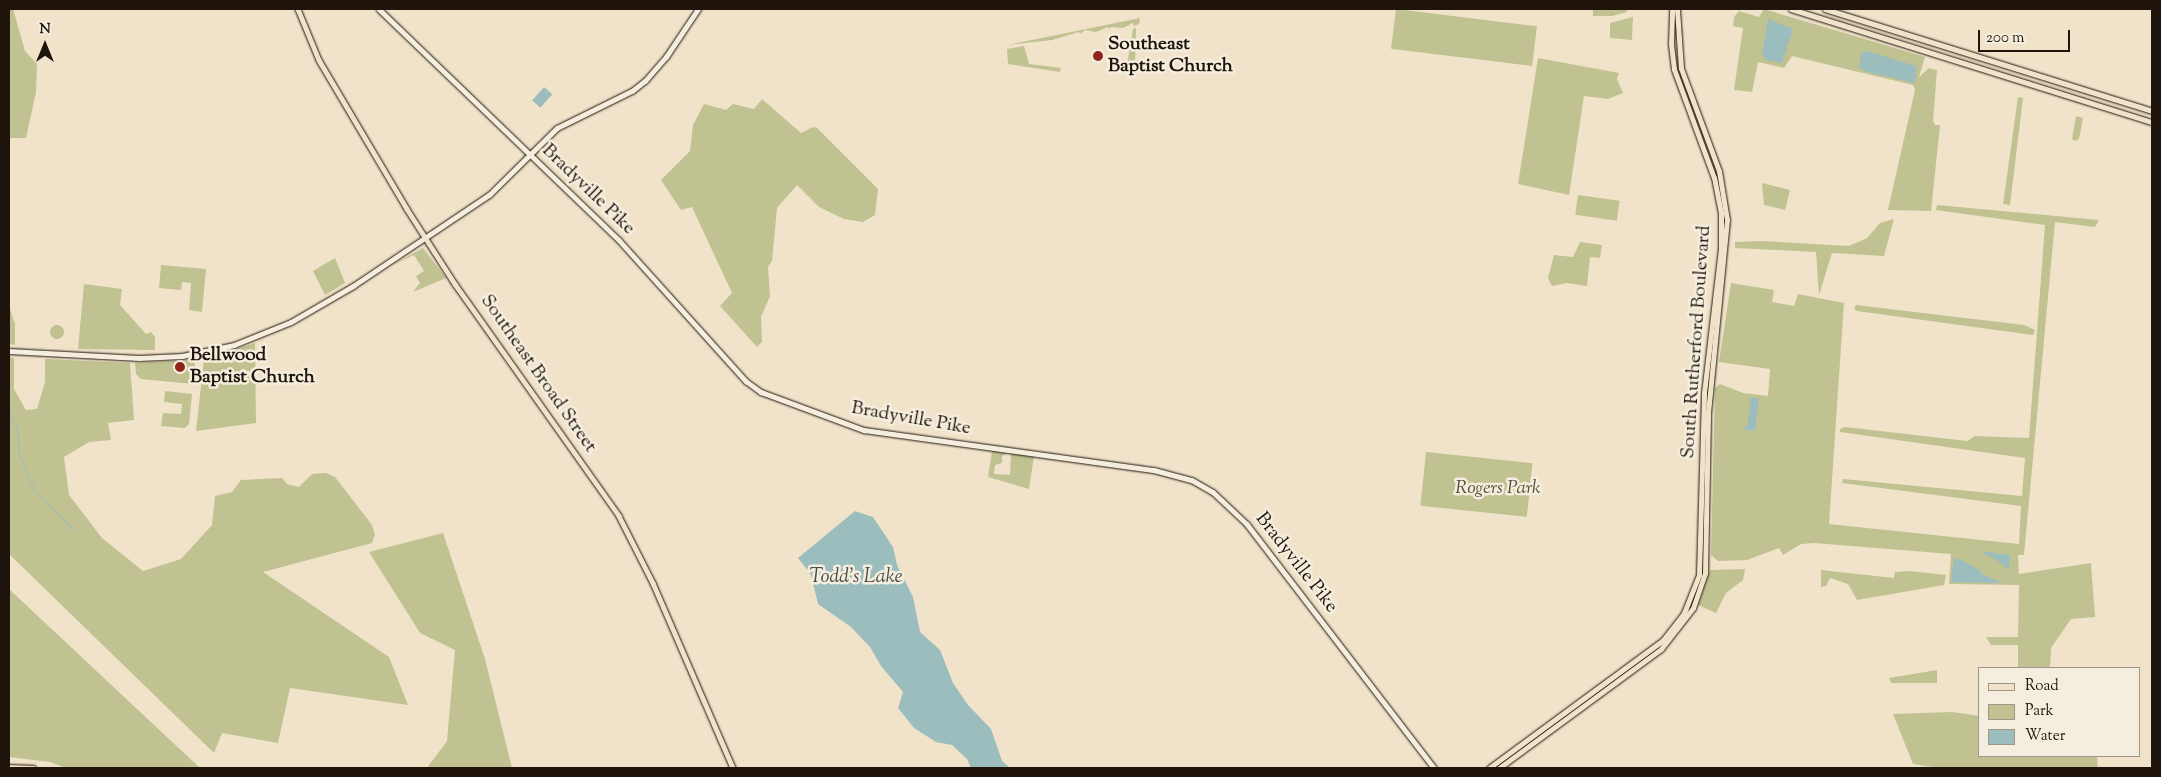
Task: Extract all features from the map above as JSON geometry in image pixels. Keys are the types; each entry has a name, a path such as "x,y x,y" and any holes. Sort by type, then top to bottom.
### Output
{"highway":[{"name":"South Rutherford Boulevard","path":"1489,768 1662,640 1684,613 1699,575 1704,393 1721,248 1721,213 1714,178 1674,69 1672,9"},
{"name":"South Rutherford Boulevard","path":"1499,768 1661,649 1693,608 1704,573 1708,413 1728,220 1719,171 1681,68 1677,9"},
{"path":"1791,9 2152,122"},
{"path":"1825,9 2152,111"},
{"path":"1834,22 1837,12"},
{"path":"1996,73 1999,64"},
{"path":"9,767 33,768"}],"main road":[{"name":"Southeast Broad Street","path":"298,9 319,60 426,238 619,516 653,583 733,768"},
{"name":"Bradyville Pike","path":"379,9 619,240 746,381 764,394 869,431 1154,470 1192,480 1213,492 1247,524 1434,768"},
{"path":"9,351 156,358 234,345 291,322 426,238 489,195 530,154 569,120 619,98 645,80 666,57 698,9"}],"green space":[{"path":"9,9 13,9 25,51 37,64 36,92 26,138 9,138"},
{"path":"1396,9 1537,26 1532,66 1391,49"},
{"path":"1593,9 1627,9 1627,12 1612,16 1593,16"},
{"path":"1764,9 1925,57 1919,77 1929,68 1937,70 1933,121 1935,125 1940,125 1931,211 1888,210 1915,90 1913,85 1792,56 1784,68 1758,62 1752,92 1734,90 1743,28 1733,26 1734,17 1739,11 1759,17"},
{"path":"1633,17 1632,40 1610,38 1610,23"},
{"path":"1140,18 1139,24 1134,26 1133,23 1123,28 1110,27 1109,30 1108,27 1096,32 1085,30 1080,34 1079,32 1052,40 1007,45"},
{"path":"1136,28 1135,65 1133,74 1130,76 1126,71 1133,29"},
{"path":"1024,46 1029,64 1061,68 1060,72 1008,64 1007,49"},
{"path":"1538,58 1619,73 1617,79 1623,93 1608,99 1584,96 1569,195 1518,184"},
{"path":"2018,97 2023,98 2010,205 2003,204"},
{"path":"762,99 801,133 813,127 817,128 878,189 875,215 863,222 844,219 819,207 797,185 777,208 772,261 768,267 770,296 761,317 762,342 757,347 720,306 732,293 692,207 681,210 661,180 690,151 693,125 704,104 726,110 733,104 754,109"},
{"path":"2076,116 2083,118 2079,139 2075,141 2072,139"},
{"path":"1762,183 1790,190 1785,210 1764,205"},
{"path":"1578,195 1620,201 1617,221 1575,215"},
{"path":"1937,205 2099,220 2095,227 2055,222 2024,555 2018,555 2019,574 2091,563 2095,617 2071,619 2051,648 2050,667 2018,667 2018,645 1991,645 1986,637 2018,637 2019,585 1949,584 1951,554 1814,543 1801,544 1783,555 1779,548 1747,560 1718,561 1711,555 1715,388 1720,384 1743,393 1768,396 1770,369 1719,362 1731,283 1774,290 1772,302 1794,306 1798,294 1844,303 1829,524 2019,544 2021,506 1842,483 1843,479 2022,496 2025,458 1840,432 1840,429 1845,427 1967,441 1975,436 2029,438 2045,225 1936,210"},
{"path":"1894,219 1884,256 1832,253 1819,295 1816,252 1735,248 1735,242 1761,241 1849,246 1867,238 1880,223"},
{"path":"1580,242 1602,245 1600,258 1590,257 1587,286 1567,283 1552,286 1548,278 1554,255 1573,257"},
{"path":"423,248 446,278 413,292 420,283 416,276 424,271 414,255 393,265"},
{"path":"335,258 345,283 325,295 313,271"},
{"path":"161,265 206,269 202,312 189,310 191,283 182,282 181,290 159,288"},
{"path":"84,284 122,289 120,305 146,334 151,332 155,337 155,350 78,349"},
{"path":"1856,305 2024,325 2035,330 2033,335 1857,311 1854,308"},
{"path":"9,306 15,324 15,345 9,344"},
{"path":"54,325 60,325 64,332 60,339 54,339 50,335 50,329"},
{"path":"255,343 256,423 196,431 204,359"},
{"path":"9,357 14,358 14,389 26,410 37,409 45,382 45,359 130,363 134,420 108,423 111,440 89,442 64,457 69,495 102,538 143,571 181,559 212,525 215,496 232,492 241,480 282,478 287,484 299,487 312,474 326,473 335,477 372,525 375,534 372,543 263,572 389,657 408,705 290,688 278,743 222,733 214,753 9,554"},
{"path":"195,360 193,384 141,379 136,374 135,363"},
{"path":"165,391 192,394 189,424 185,428 161,426 163,413 181,414 182,404 164,402"},
{"path":"992,451 1006,454 1002,456 1002,463 995,465 994,474 1010,475 1011,453 1034,456 1029,489 988,477"},
{"name":"Rogers Park","path":"1426,452 1532,463 1527,517 1420,506"},
{"path":"443,533 485,659 512,768 427,768 447,741 455,650 420,633 369,552"},
{"path":"1745,569 1743,580 1726,593 1716,613 1698,605 1710,570"},
{"path":"1821,570 1894,578 1895,572 1910,571 1946,575 1944,585 1857,600 1848,584 1830,578 1826,586 1821,587"},
{"path":"9,589 200,768 66,768 50,762 9,757"},
{"path":"1937,670 1937,683 1891,683 1889,678"},
{"path":"1952,712 1978,716 1978,757 2097,757 2098,768 1938,768 1913,764 1893,714"}],"water":[{"path":"1768,19 1793,29 1782,63 1766,60 1762,54"},
{"path":"1867,51 1916,66 1916,79 1914,83 1864,71 1859,67 1861,54"},
{"path":"544,87 552,94 540,108 532,101"},
{"path":"1751,397 1759,399 1755,431 1743,429 1748,424"},
{"name":"Todd's Lake","path":"855,511 873,517 893,547 897,565 913,597 920,632 940,650 953,683 968,705 991,729 1002,761 1010,768 971,768 967,759 952,745 936,742 914,728 898,708 903,692 881,666 870,647 851,627 818,604 811,575 798,558"},
{"path":"1979,551 2010,555 2009,570 1998,561"},
{"path":"1958,558 1981,571 1983,575 2004,583 1951,582 1954,559"}],"waterway":[{"path":"9,413 17,428 19,454 35,492 76,531"}],"place":[{"name":"Southeast Baptist Church","path":"1098,56"},
{"name":"Bellwood Baptist Church","path":"180,367"}]}
